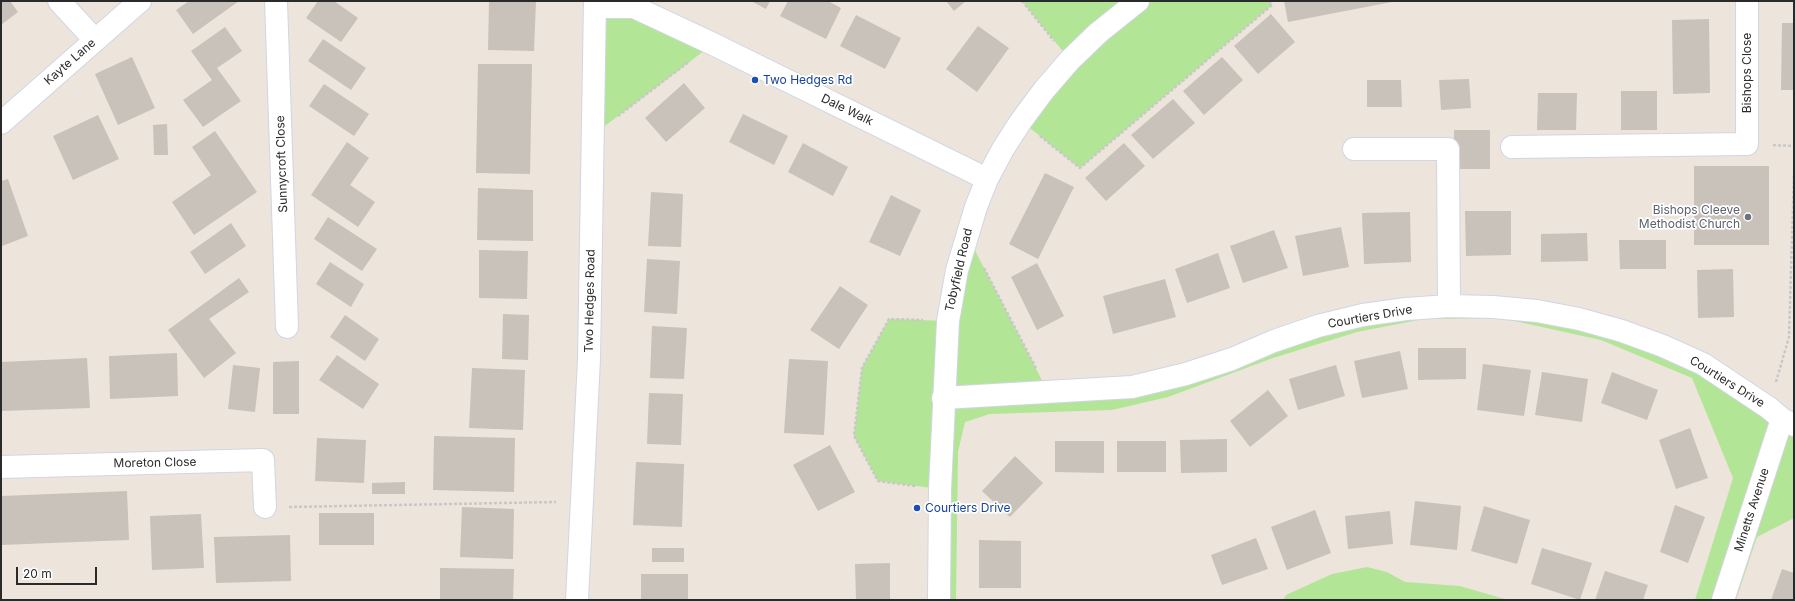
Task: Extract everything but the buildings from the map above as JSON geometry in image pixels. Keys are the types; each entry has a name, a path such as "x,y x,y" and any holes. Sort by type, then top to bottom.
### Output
{"street":[{"path":"59,1 94,40"},
{"name":"Kayte Lane","path":"1,123 140,1"},
{"name":"Sunnycroft Close","path":"276,1 287,327"},
{"name":"Tobyfield Road","path":"939,600 940,489 943,398 948,321 957,270 967,235 987,179 1021,121 1044,90 1070,60 1098,33 1138,1"},
{"name":"Bishops Close","path":"1512,147 1747,144 1747,1"},
{"name":"Dale Walk","path":"595,4 634,7 713,44 987,179"},
{"name":"Two Hedges Road","path":"577,600 589,359 595,4"},
{"path":"1354,149 1448,149 1449,306"},
{"name":"Courtiers Drive","path":"943,398 1132,387 1186,374 1224,362 1274,341 1318,326 1370,314 1406,309 1449,306 1493,307 1537,311 1579,319 1622,331 1663,346 1703,364 1782,417"},
{"name":"Minetts Avenue","path":"1723,600 1782,417"},
{"name":"Moreton Close","path":"1,467 263,460 265,507"}],"path":[{"path":"1022,1 1070,60"},
{"path":"1021,121 1080,168 1272,5 1269,1"},
{"path":"593,135 713,44"},
{"path":"1782,417 1789,337 1794,173"},
{"path":"967,235 1048,392"},
{"path":"940,489 878,481 854,436 862,368 890,319 948,321"},
{"path":"265,507 582,501"}],"green space":[{"path":"1022,1 1269,1 1272,5 1080,168 1021,121 1070,60"},
{"path":"595,7 713,44 593,135"},
{"path":"967,235 1048,392 1132,387 1274,341 1449,306 1622,331 1794,425 1794,518 1757,537 1736,600 1695,600 1733,478 1692,378 1601,340 1501,318 1424,319 1357,332 1273,358 1168,397 1112,410 990,414 965,422 958,452 956,600 939,600 940,489 878,481 854,436 862,368 889,319 948,321"},
{"path":"1367,567 1387,572 1405,582 1460,586 1508,600 1283,600 1286,595 1332,574"}],"place":[{"name":"Two Hedges Rd","path":"755,80"},
{"name":"Bishops Cleeve Methodist Church","path":"1748,217"},
{"name":"Courtiers Drive","path":"917,508"}]}
